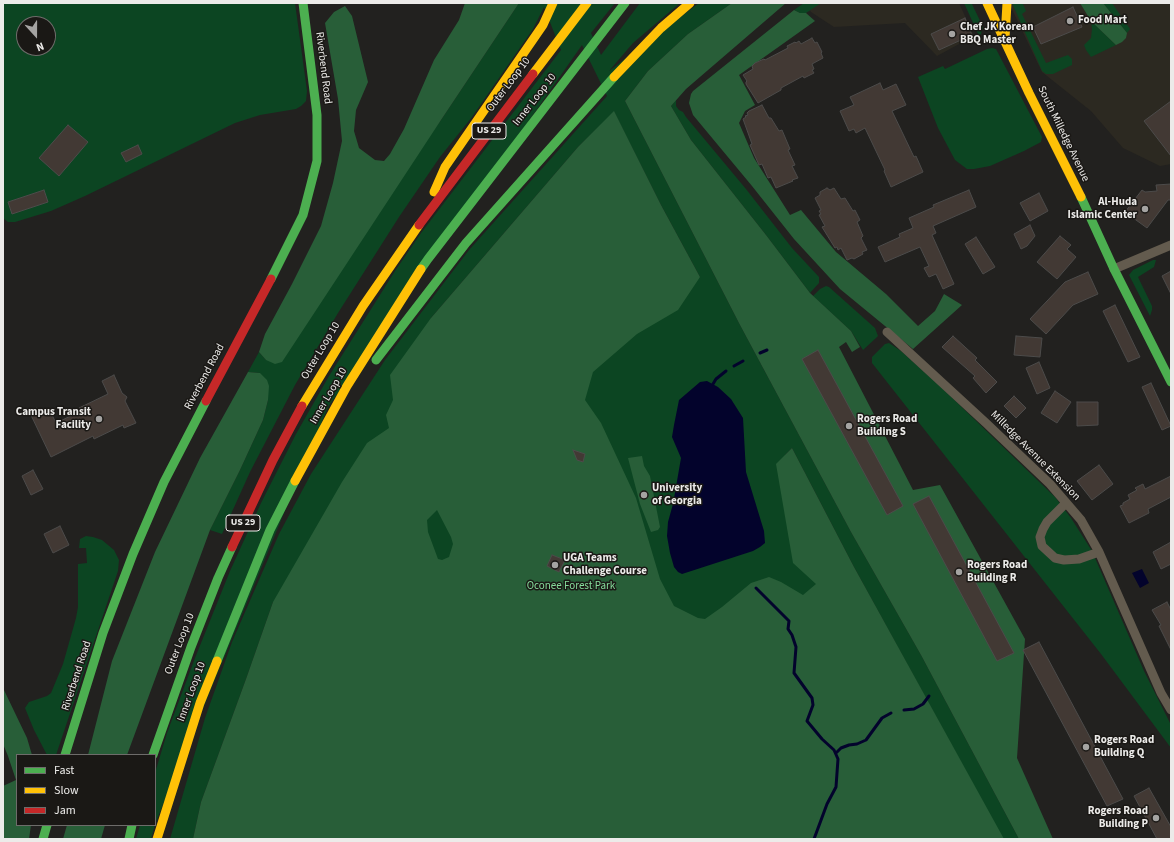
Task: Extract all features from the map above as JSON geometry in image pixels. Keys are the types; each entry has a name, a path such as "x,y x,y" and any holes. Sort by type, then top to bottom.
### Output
{"main road":[{"name":"Riverbend Road","path":"65,754 103,633 133,554 161,489 303,215 316,161 317,115 303,3"},
{"path":"425,215 445,167 518,62 543,24 553,3"},
{"name":"Outer Loop 10","path":"154,754 191,647 218,578 273,460 309,394 363,306 425,215 587,3"},
{"path":"368,371 466,243 633,56 661,28 690,3"},
{"name":"South Milledge Avenue","path":"988,3 1029,93 1088,212 1114,269 1171,382"},
{"path":"1005,40 1007,3"},
{"name":"Inner Loop 10","path":"157,839 200,703 242,596 270,530 302,467 347,386 428,259 624,4"},
{"path":"302,467 360,383"},
{"path":"43,839 47,826"},
{"path":"129,839 132,826"}],"street":[{"path":"1114,269 1171,245"},
{"name":"Milledge Avenue Extension","path":"888,332 986,422 1050,484 1081,520 1099,552 1161,693 1171,710"},
{"path":"1066,504 1047,522 1043,529 1040,537 1042,546 1055,558 1064,560 1079,559 1099,552"}],"shaded area":[{"path":"815,3 959,3 974,36 937,56 905,23 834,27 811,12 809,9"},
{"path":"1009,3 1171,3 1171,164 1160,166 1123,148 1091,111 1042,72"}],"green space":[{"path":"3,3 295,3 307,91 306,101 301,106 296,109 260,115 235,123 51,211 15,222 8,222 3,218"},
{"path":"465,3 519,3 282,362 275,364 266,360 259,352 265,334 321,226 333,183 342,141 338,99 325,23 334,12 345,6 352,16 368,82 356,110 354,131 359,148 375,160 384,161 390,154 404,129 434,60 459,20"},
{"name":"Oconee Forest Park","path":"519,3 615,3 591,33 601,55 640,3 680,3 633,43 609,71 699,3 732,3 688,34 648,71 625,101 740,325 851,532 921,655 1019,839 1003,839 854,567 792,448 785,455 993,839 273,602 201,802 193,839 170,839 205,718 232,642 279,534 311,474 385,360 469,250 607,96 582,45 328,407 156,822 156,770 167,733 230,571 261,503 296,434 329,376 395,271 421,233 561,50 544,7 533,29 472,117 440,157 399,217 338,313 295,385 250,472 222,534 210,530 263,420 268,400 260,373 248,372 259,352 266,360 441,120","holes":["614,112 661,205 700,277 431,318 578,147"]},
{"path":"732,3 786,3 686,89 671,106 691,140 810,293 851,331 860,347 852,352 846,342 839,347 913,490 940,485 1025,639 1017,758 1053,839 1019,839 921,655 851,532 740,325 625,101 648,71 688,34"},
{"path":"804,3 821,3 806,13 800,13 794,10"},
{"path":"964,3 972,4 983,27 979,36"},
{"path":"1012,3 1024,3 1023,4 1026,11 1022,14 1046,63 1068,55 1072,59 1072,65 1053,74 1046,74 1042,71"},
{"path":"1080,3 1103,3 1127,33 1126,38 1116,45 1091,21"},
{"path":"1103,3 1112,3 1130,29 1127,33"},
{"path":"794,10 800,13 806,13 815,21 739,75 755,105 745,111 739,123 754,158 790,215 801,210 836,252 886,294 918,326 935,311 944,294 962,305 913,349 840,289 794,239 693,115 689,103 693,91"},
{"path":"1091,21 1116,45 1091,57 1084,45 1091,38"},
{"path":"992,48 996,49 1042,137 1041,142 990,166 967,169 955,160 938,128 918,77 943,66 945,69"},
{"path":"676,100 676,106 679,110 683,112 792,248 819,277 819,283 810,293 691,140 671,106"},
{"name":"Oconee Forest Park","path":"614,111 661,205 700,277 678,310 637,334 593,372 585,400 601,423 636,498 660,579 674,606 698,618 705,619 751,583 769,577 803,595 816,584 793,563 776,464 792,448 854,567 1004,839 193,839 201,802 273,602 342,482 367,443 389,428 386,415 393,400 390,375 431,318 578,147","holes":["437,510 453,544 449,557 442,560 438,559 428,532 427,520"]},
{"path":"1156,260 1154,267 1138,277 1152,306 1150,316 1129,275 1133,270"},
{"path":"826,286 875,328 878,336 863,350 851,331 813,296 820,289"},
{"path":"889,343 901,351 942,388 1055,497 1071,518 1092,551 1144,671 1171,725 1171,748 1101,654 872,363 872,357 885,344"},
{"path":"248,372 260,373 267,380 269,386 268,400 263,420 210,530 127,754 88,754 112,661 155,552 200,458"},
{"path":"642,456 644,466 650,476 660,527 658,530 651,532 640,504 628,458"},
{"path":"86,536 93,537 102,540 114,550 119,560 118,571 56,754 46,754 25,708 29,702 47,696 51,693 63,664 78,607 78,564 87,563 86,548 79,548 80,539"},
{"path":"3,688 27,738 32,754 16,754 16,780 3,744"},
{"path":"16,780 16,826 31,826 29,839 3,839 3,786"},
{"path":"67,826 105,826 101,839 63,839"},
{"path":"140,826 155,826 151,839 136,839"}],"water":[{"path":"707,381 718,387 731,399 743,418 746,472 764,531 765,543 753,551 682,574 674,567 667,536 668,522 673,504 681,458 672,437 679,400 700,382"},
{"path":"1142,569 1149,583 1140,588 1132,573"}],"building":[{"path":"1073,7 1082,27 1041,44 1033,27"},
{"name":"Chef JK Korean BBQ Master","path":"965,18 972,35 939,50 931,34"},
{"path":"812,38 815,43 817,42 823,58 812,64 814,69 812,70 814,73 804,78 803,76 758,103 746,84 747,81 743,75 753,69 752,66 755,63 764,59 765,60 788,48 787,46 795,42 796,43 799,41 801,44"},
{"path":"880,83 883,90 896,84 906,105 892,111 914,157 916,156 923,172 891,187 884,171 885,170 865,128 856,133 854,129 849,131 840,111 854,105 850,97"},
{"path":"1171,101 1171,156 1144,121"},
{"path":"762,105 769,118 771,118 779,131 782,130 790,149 788,150 795,165 792,166 798,178 776,188 771,177 768,178 762,164 759,165 750,145 752,144 743,119 748,115 747,113 749,111"},
{"path":"68,125 88,142 59,176 39,158"},
{"path":"138,145 142,154 126,162 121,153"},
{"name":"Al-Huda Islamic Center","path":"1171,184 1171,200 1168,200 1147,228 1125,212 1142,190 1145,192 1157,191 1156,185"},
{"path":"827,188 830,190 834,188 841,199 845,198 853,211 855,210 860,220 857,222 863,236 861,238 867,250 862,252 863,254 854,259 852,258 847,260 841,248 838,250 837,247 835,248 822,227 825,226 819,215 821,214 819,211 821,210 815,198 820,195 820,192"},
{"path":"44,190 48,202 12,214 8,202"},
{"path":"969,190 976,207 933,226 936,233 932,235 954,284 943,289 936,274 929,277 924,268 929,266 920,247 885,262 878,247 900,237 899,234 913,228 909,218 934,207 933,205"},
{"path":"1039,193 1048,211 1030,221 1020,203"},
{"path":"1030,225 1035,236 1027,246 1021,249 1014,234"},
{"path":"1060,236 1071,245 1067,249 1076,257 1057,279 1037,262"},
{"path":"976,237 995,267 983,274 965,244"},
{"path":"1171,271 1171,294 1162,276"},
{"path":"1088,272 1098,294 1073,305 1046,334 1030,319 1065,282"},
{"path":"1115,305 1140,357 1128,362 1103,311"},
{"path":"953,336 977,358 975,360 997,382 986,393 973,378 975,376 942,347"},
{"path":"1016,336 1042,338 1040,357 1014,355"},
{"name":"Rogers Road Building S","path":"818,350 903,506 887,515 802,359"},
{"path":"1039,362 1050,388 1037,394 1026,368"},
{"name":"Campus Transit Facility","path":"114,375 122,393 127,397 125,401 136,423 124,428 123,425 94,439 93,436 51,457 29,411 37,408 40,415 50,411 56,423 81,411 79,408 108,394 102,381"},
{"path":"1151,383 1171,426 1162,430 1142,387"},
{"path":"1055,391 1071,402 1057,423 1041,413"},
{"path":"1014,396 1026,408 1016,418 1004,406"},
{"path":"1077,402 1098,402 1098,425 1077,426"},
{"path":"573,450 585,454 583,462 577,460"},
{"path":"1099,465 1113,484 1092,500 1077,481"},
{"path":"33,470 43,489 31,495 22,476"},
{"path":"1171,476 1171,497 1148,509 1149,513 1129,523 1120,506 1130,499 1128,495 1137,490 1135,488 1143,484 1145,489"},
{"name":"Rogers Road Building R","path":"929,496 1014,653 997,661 913,504"},
{"path":"60,526 69,545 53,553 44,534"},
{"path":"1171,542 1171,564 1161,569 1153,552"},
{"path":"552,555 565,560 559,572 547,566"},
{"path":"1167,602 1171,610 1171,650 1159,626 1161,625 1152,610"},
{"name":"Rogers Road Building Q","path":"1039,642 1123,799 1107,806 1023,650"},
{"name":"Rogers Road Building P","path":"1149,788 1171,827 1171,839 1157,839 1134,796"}],"waterway":[{"path":"760,353 767,350"},
{"path":"734,366 743,361"},
{"path":"713,384 716,379 726,371"},
{"path":"756,588 789,621 788,629 792,635 796,647 794,673 812,698 813,705 807,721 822,739 834,750 838,759 836,787 827,804 814,839"},
{"path":"904,710 914,709 923,704 929,696"},
{"path":"836,753 841,748 866,740 882,718 891,713"}],"traffic: fast":[{"path":"271,279 303,215 317,161 317,115 303,3"},
{"path":"421,269 625,3"},
{"path":"376,360 466,243 614,77"},
{"path":"1081,197 1114,269 1171,382"},
{"path":"65,754 103,633 133,554 164,482 206,401"},
{"path":"217,661 270,530 295,481"},
{"path":"153,754 191,647 232,547"},
{"path":"43,839 47,826"},
{"path":"129,839 132,826"}],"traffic: slow":[{"path":"434,192 445,167 543,25 553,3"},
{"path":"533,74 587,3"},
{"path":"614,77 661,28 690,3"},
{"path":"987,3 1029,93 1081,197"},
{"path":"1005,38 1007,3"},
{"path":"302,406 363,306 419,225"},
{"path":"295,481 347,386 421,269"},
{"path":"157,839 200,703 217,661"}],"traffic: jam":[{"path":"419,225 533,74"},
{"path":"206,401 271,279"},
{"path":"232,547 273,460 302,406"}],"place":[{"name":"Food Mart","path":"1070,21"},
{"name":"Chef JK Korean BBQ Master","path":"952,34"},
{"name":"Al-Huda Islamic Center","path":"1145,209"},
{"name":"Campus Transit Facility","path":"99,419"},
{"name":"Rogers Road Building S","path":"849,426"},
{"name":"University of Georgia","path":"644,495"},
{"name":"UGA Teams Challenge Course","path":"555,565"},
{"name":"Rogers Road Building R","path":"959,572"},
{"name":"Rogers Road Building Q","path":"1086,747"},
{"name":"Rogers Road Building P","path":"1156,818"}]}
